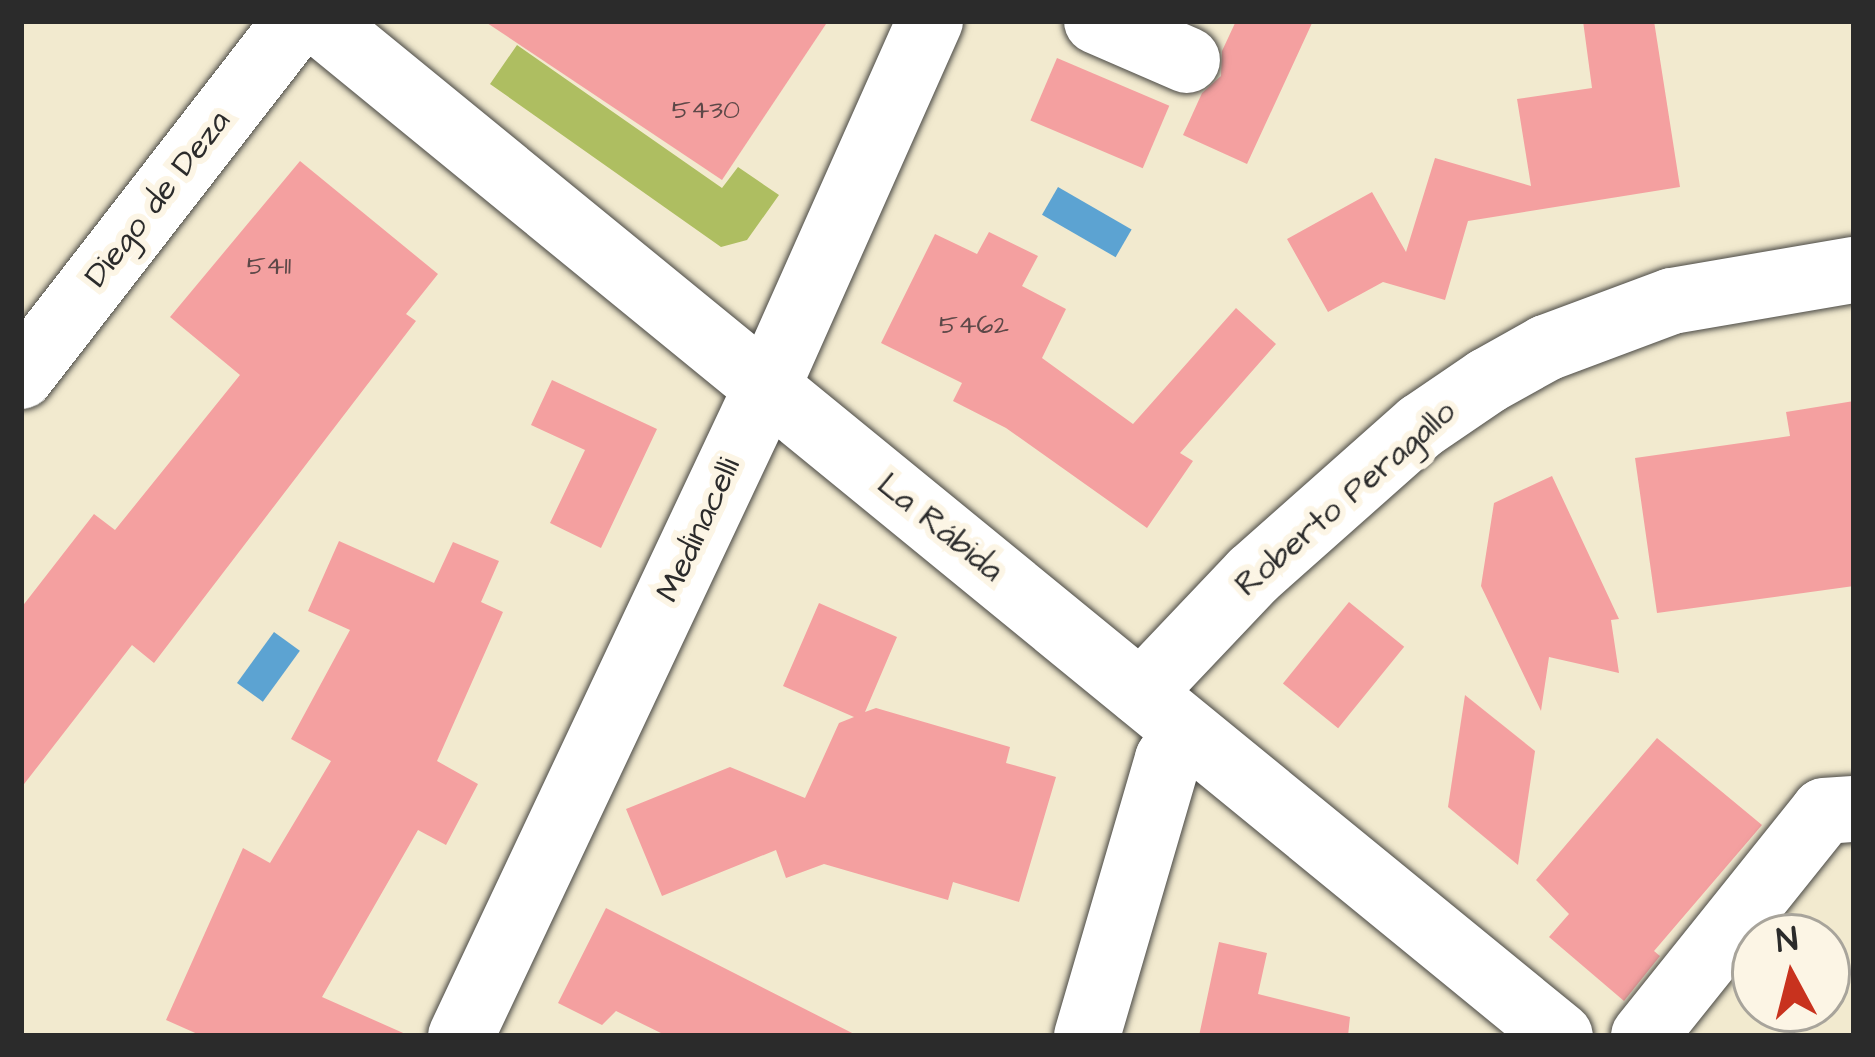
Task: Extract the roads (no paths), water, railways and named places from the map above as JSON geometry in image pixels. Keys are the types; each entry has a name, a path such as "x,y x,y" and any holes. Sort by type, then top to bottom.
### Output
{"street":[{"name":"Diego de Deza","path":"21,376 296,21"},
{"name":"La Rábida","path":"319,21 1560,1036"},
{"name":"Medinacelli","path":"461,1036 767,387 930,21"},
{"path":"1097,21 1187,60"},
{"name":"Roberto Peragallo","path":"1087,1036 1168,759 1164,713 1283,548 1421,426 1487,381 1567,340 1672,302 1854,270"},
{"path":"1644,1036 1824,811 1854,809"}],"water":[{"path":"1058,187 1132,230 1116,257 1042,215"},
{"path":"274,632 300,651 263,702 237,683"}]}
